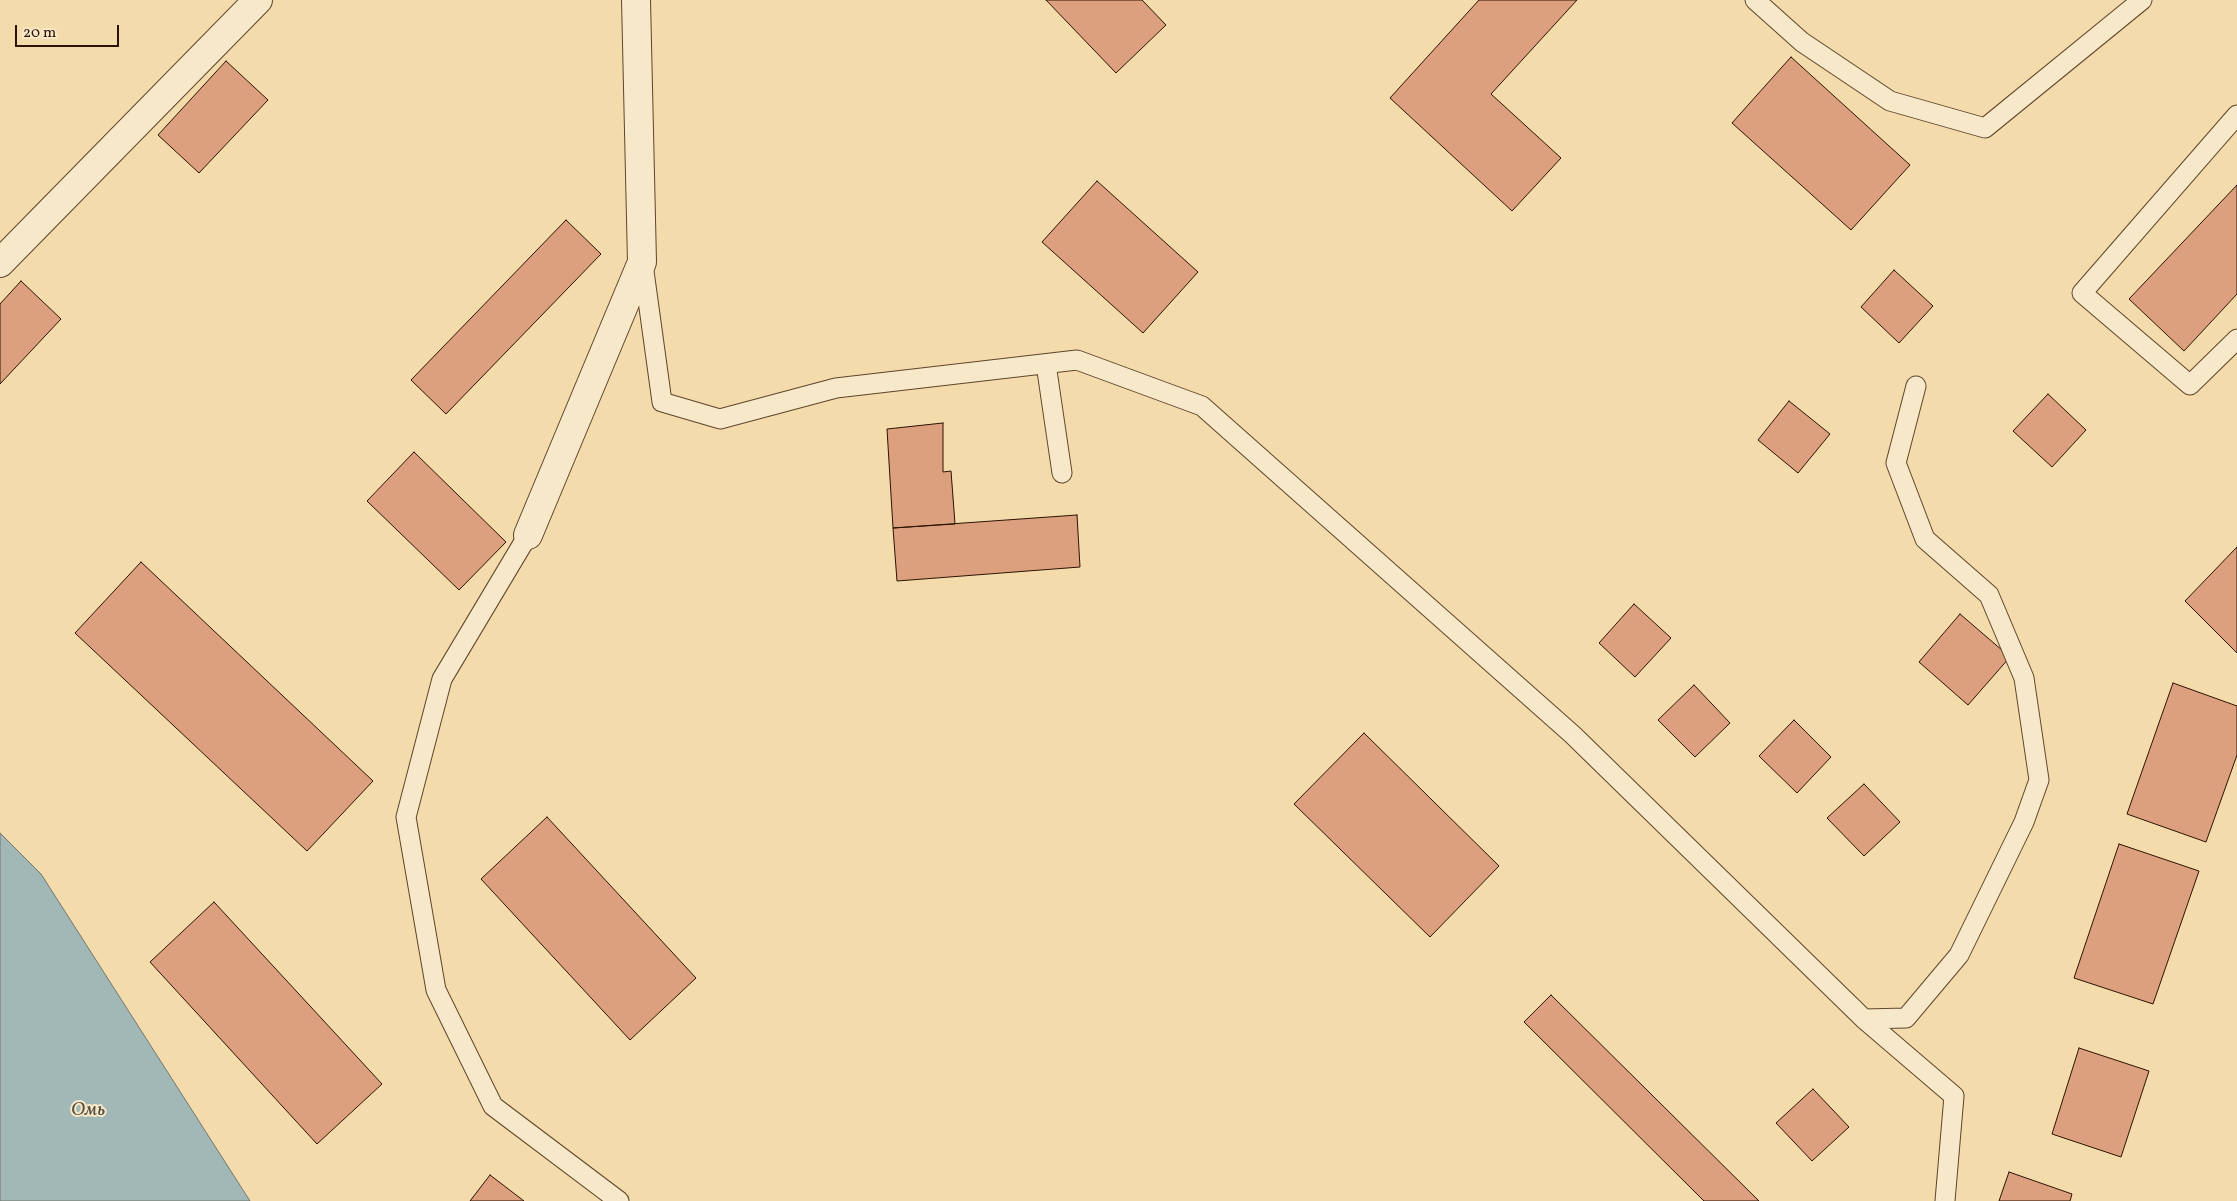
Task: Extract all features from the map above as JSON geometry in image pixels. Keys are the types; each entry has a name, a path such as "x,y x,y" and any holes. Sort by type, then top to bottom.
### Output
{"street":[{"path":"0,263 258,0"},
{"path":"528,535 642,262 636,0"}],"lane":[{"path":"1755,0 1802,42 1890,101 1985,128 2142,0"},
{"path":"2237,115 2082,293 2190,385 2237,338"},
{"path":"642,262 662,402 720,419 836,388 1077,360 1202,406 1573,735 1864,1019 1954,1096 1944,1201"},
{"path":"1046,364 1062,473"},
{"path":"1864,1019 1906,1018 1959,955 2024,822 2039,780 2024,678 1989,595 1925,539 1896,463 1916,386"},
{"path":"528,535 442,679 406,817 436,990 493,1106 619,1201"}],"water":[{"name":"Омь","path":"0,833 41,874 250,1201 0,1201"}],"building":[{"path":"1046,0 1142,0 1166,25 1116,73"},
{"path":"1479,0 1577,0 1491,94 1561,158 1512,211 1390,98"},
{"path":"1791,57 1910,165 1851,230 1732,123"},
{"path":"226,61 268,100 199,173 158,135"},
{"path":"1097,181 1198,272 1143,333 1042,242"},
{"path":"2237,185 2237,294 2184,351 2129,299"},
{"path":"566,220 601,254 446,414 411,380"},
{"path":"1894,270 1933,306 1899,343 1861,307"},
{"path":"21,281 61,319 0,384 0,304"},
{"path":"2048,394 2086,430 2052,467 2013,431"},
{"path":"1789,401 1830,434 1798,473 1758,440"},
{"path":"943,423 943,472 951,471 955,524 893,528 887,429"},
{"path":"414,452 506,542 459,590 367,501"},
{"path":"1077,515 1080,567 897,581 893,528"},
{"path":"2237,547 2237,653 2185,601"},
{"path":"141,562 373,781 307,851 75,633"},
{"path":"1634,604 1671,638 1635,677 1599,643"},
{"path":"1960,614 2010,657 1968,705 1919,662"},
{"path":"2173,683 2237,706 2237,755 2206,842 2127,814"},
{"path":"1694,685 1730,723 1695,757 1658,720"},
{"path":"1794,720 1831,757 1797,793 1759,756"},
{"path":"1364,733 1499,866 1430,937 1294,804"},
{"path":"1864,784 1900,822 1864,856 1827,818"},
{"path":"547,817 696,978 630,1040 481,879"},
{"path":"2119,844 2199,871 2153,1004 2074,978"},
{"path":"214,902 382,1084 317,1144 150,962"},
{"path":"1551,995 1759,1201 1704,1201 1524,1022"},
{"path":"2079,1048 2149,1071 2121,1157 2052,1134"},
{"path":"1813,1089 1849,1127 1812,1161 1776,1123"},
{"path":"2009,1172 2072,1194 2070,1201 1999,1201"},
{"path":"490,1175 524,1201 470,1201"}]}
